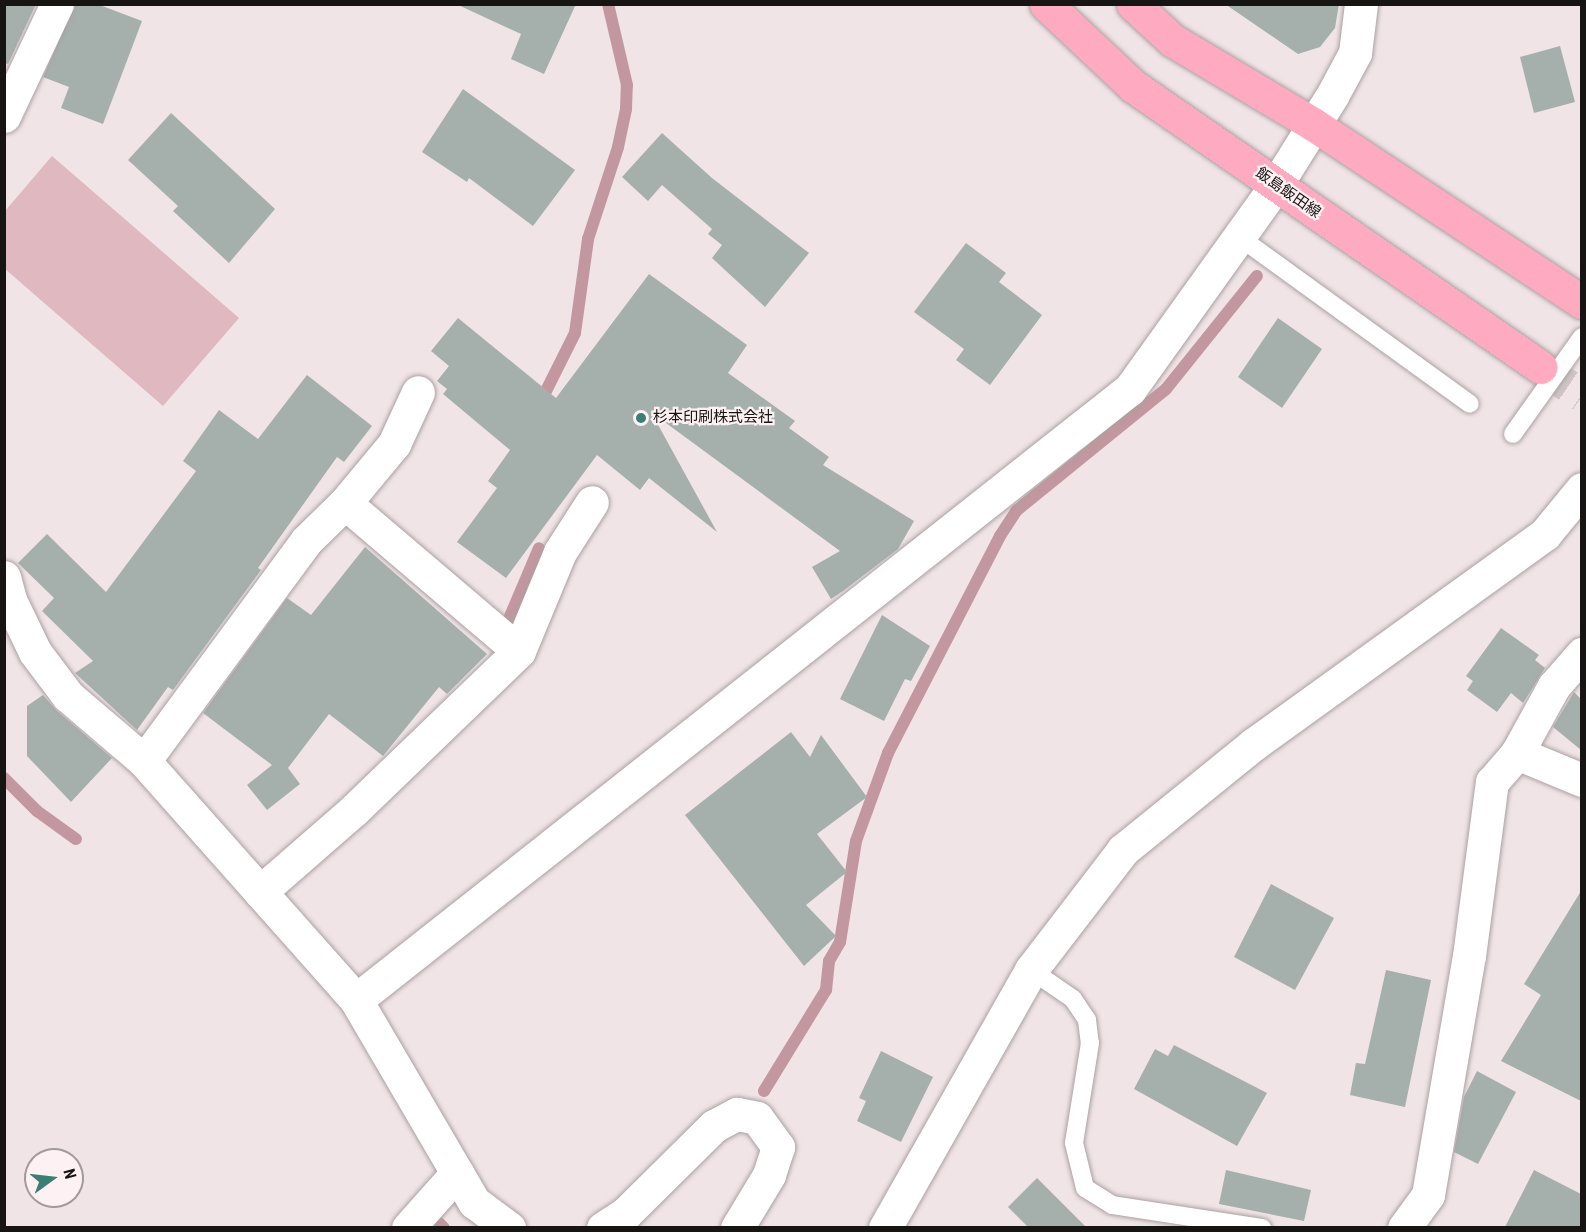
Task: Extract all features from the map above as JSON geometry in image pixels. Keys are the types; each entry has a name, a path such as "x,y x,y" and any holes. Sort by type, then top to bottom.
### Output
{"main road":[{"name":"飯島飯田線","path":"1046,4 1133,86 1541,367"},
{"path":"1132,4 1172,40 1313,124 1581,302"}],"street":[{"path":"4,116 57,4"},
{"path":"356,1000 1130,389 1276,185 1313,124 1354,53 1361,4"},
{"path":"144,761 306,541 345,503 394,444 418,393"},
{"path":"885,1227 1031,970 1122,850 1254,744 1545,534 1581,489"},
{"path":"260,892 354,810 519,651 561,552 592,502"},
{"path":"345,503 519,651"},
{"path":"4,577 10,600 35,652 68,696 144,761 356,1000 474,1202 509,1227"},
{"path":"1404,1227 1428,1195 1469,956 1492,782 1517,753 1554,686 1581,654"},
{"path":"1517,753 1581,780"},
{"path":"603,1227 626,1213 714,1126 736,1114 757,1118 778,1148 769,1175 737,1227"},
{"path":"408,1227 457,1173"}],"lane":[{"path":"1238,236 1470,404"},
{"path":"1513,434 1581,337"},
{"path":"1031,970 1073,999 1087,1020 1090,1043 1074,1154 1085,1188 1112,1205 1262,1227"}],"shaded area":[{"path":"52,156 239,318 163,406 5,269 5,211"}],"building":[{"path":"4,4 36,4 8,64 4,63"},
{"path":"75,4 97,4 142,21 103,124 61,108 69,87 43,77"},
{"path":"456,4 576,4 544,74 511,59 521,34"},
{"path":"1225,4 1339,4 1335,28 1320,47 1298,54"},
{"path":"1560,46 1575,102 1534,113 1520,57"},
{"path":"463,89 575,170 533,226 469,178 467,182 422,152"},
{"path":"171,113 275,209 229,263 173,211 178,206 128,160"},
{"path":"662,133 712,178 809,253 765,307 712,258 722,245 708,234 712,229 662,185 648,201 622,177"},
{"path":"966,243 1006,273 999,282 1042,315 990,385 956,360 964,349 914,312"},
{"path":"649,274 747,345 728,373 795,421 789,428 829,457 823,465 914,521 898,549 831,599 812,567 840,551 651,412 717,532 649,478 640,490 597,455 506,578 457,542 497,488 488,481 510,450 443,394 447,389 437,381 449,366 431,351 458,318 556,398"},
{"path":"1278,318 1322,349 1282,408 1238,377"},
{"path":"307,375 372,426 344,462 337,457 258,568 261,570 173,690 168,687 137,730 75,673 93,661 42,611 54,598 18,563 47,534 106,592 196,471 183,461 219,410 258,439"},
{"path":"365,547 487,654 447,694 439,687 383,756 329,714 288,768 300,784 267,810 247,785 272,765 203,713 287,598 311,615"},
{"path":"882,615 930,646 911,681 905,679 884,721 840,699"},
{"path":"1501,628 1539,655 1535,660 1545,668 1523,703 1511,693 1497,712 1467,690 1473,681 1466,676"},
{"path":"1574,692 1581,699 1581,750 1553,727"},
{"path":"43,695 56,710 112,758 71,802 27,756 27,706"},
{"path":"791,732 810,757 821,735 867,797 817,834 847,872 806,905 836,936 804,966 685,815"},
{"path":"1271,884 1334,918 1295,990 1234,957"},
{"path":"1581,891 1581,1101 1501,1061 1541,995 1524,984"},
{"path":"1386,970 1431,980 1405,1107 1350,1095 1356,1063 1365,1064"},
{"path":"1174,1045 1267,1093 1237,1146 1134,1089 1155,1049 1168,1056"},
{"path":"881,1051 933,1077 901,1142 857,1121 866,1101 859,1098"},
{"path":"1477,1071 1516,1092 1478,1164 1454,1152 1464,1097"},
{"path":"1226,1170 1311,1190 1304,1221 1219,1204"},
{"path":"1534,1170 1581,1194 1581,1227 1505,1227"},
{"path":"1037,1178 1086,1227 1028,1227 1008,1207"}],"waterway":[{"path":"540,403 575,333 588,239 618,147 626,109 627,85 608,4"},
{"path":"764,1091 826,990 829,961 840,942 856,841 888,753 1000,536 1016,511 1166,389 1257,276"},
{"path":"508,621 539,548"},
{"path":"4,778 37,811 76,839"},
{"path":"439,1223 444,1228"}],"tunnel":[{"path":"1541,367 1582,395"}],"place":[{"name":"杉本印刷株式会社","path":"641,418"}]}
